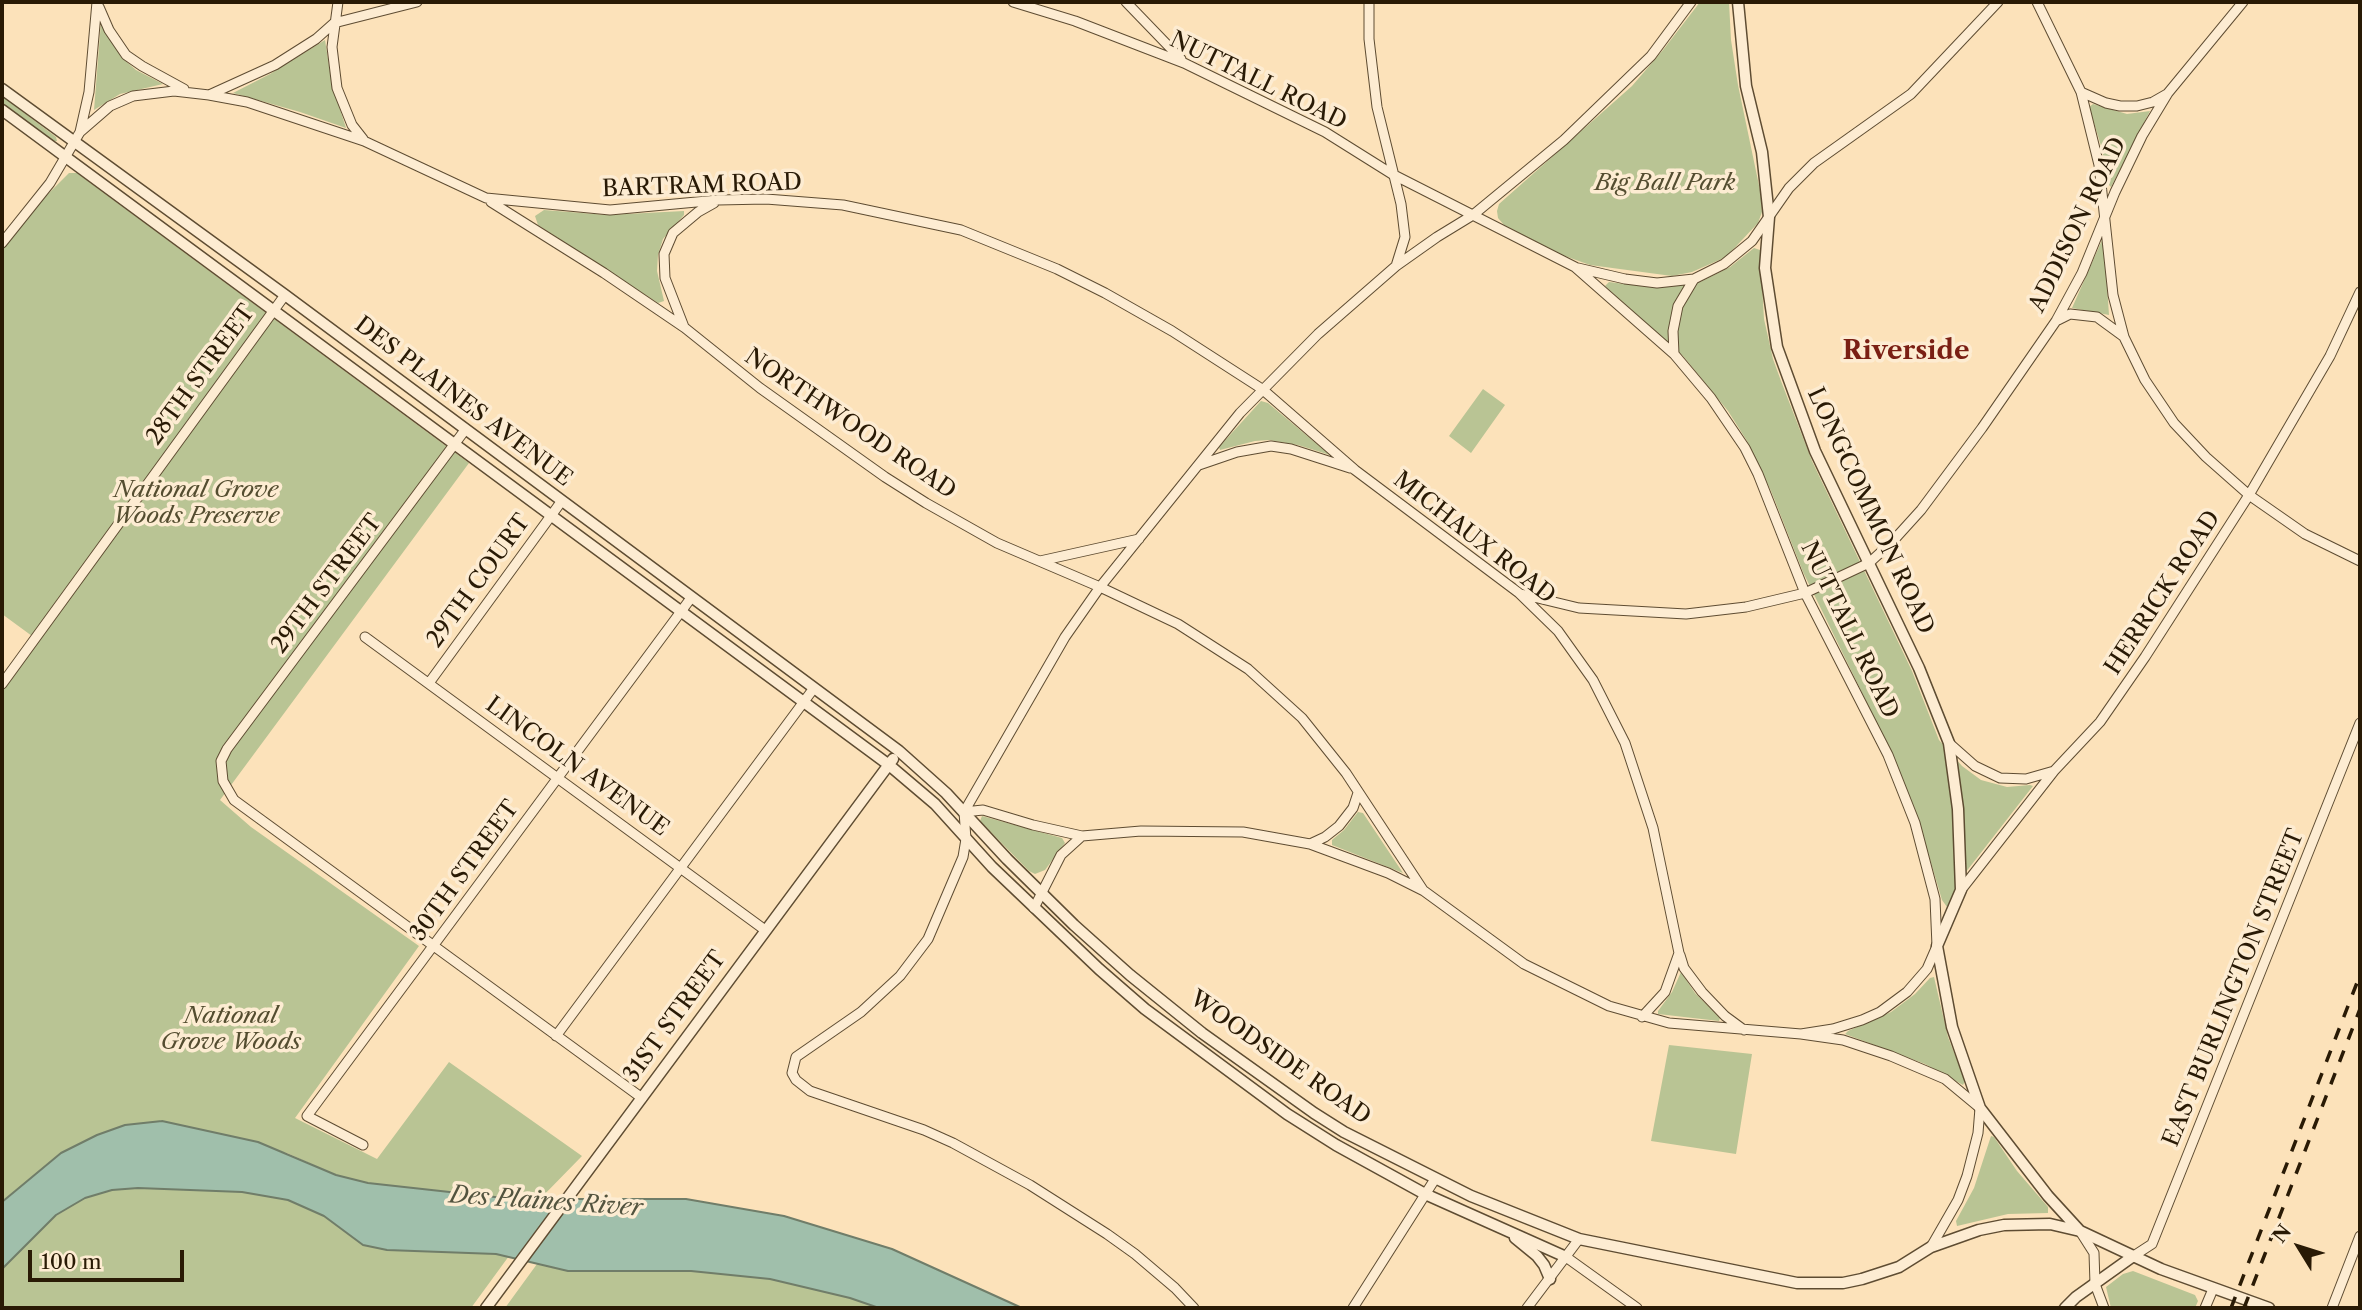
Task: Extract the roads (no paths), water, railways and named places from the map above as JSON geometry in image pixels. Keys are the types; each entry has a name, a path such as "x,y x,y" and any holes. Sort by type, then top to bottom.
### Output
{"street":[{"path":"97,2 109,30 126,55 190,92"},
{"path":"77,137 89,92 97,2"},
{"path":"338,2 332,47 337,88 352,125 364,141"},
{"path":"209,95 275,65 316,39 334,23 418,2"},
{"name":"NUTTALL ROAD","path":"1013,2 1184,63 1325,132 1392,174 1574,267 1674,354 1712,398 1745,448 1805,593 1888,755 1915,823 1935,899 1937,946"},
{"path":"1126,2 1184,63"},
{"path":"1369,2 1369,39 1377,107 1401,204 1405,237 1396,266"},
{"path":"1194,1308 1175,1288 1116,1240 1030,1185 924,1129 810,1091 796,1080 792,1073 796,1057 861,1012 916,957 939,917 963,856 966,839 964,812 1065,637 1100,587 1262,389 1318,334 1396,266 1473,215 1564,140 1651,56 1691,2"},
{"name":"LONGCOMMON ROAD","path":"1738,2 1746,86 1762,152 1769,217 1765,268 1777,346 1815,451 1919,668 1949,743 1958,809 1961,890 1937,946"},
{"name":"NUTTALL ROAD","path":"1574,267 1625,279 1657,283 1694,279 1724,264 1752,241 1788,188 1806,171 1911,94 1998,2"},
{"path":"2037,2 2081,92 2099,165 2112,295 2124,337 2145,380 2174,424 2249,495 2305,534 2360,562"},
{"name":"ADDISON ROAD","path":"1869,563 1920,510 1982,428 2056,321 2071,297 2126,166 2168,93 2243,2"},
{"name":"DES PLAINES AVENUE","path":"2,89 77,137 561,502 899,751"},
{"name":"BARTRAM ROAD","path":"2,243 50,183 77,137 100,113 120,101 156,92 190,92 247,102 364,141 486,198 610,210 766,198 843,205 961,230 1057,269 1105,293 1172,331 1262,389"},
{"path":"2081,92 2094,99 2120,106 2153,102 2168,93"},
{"name":"DES PLAINES AVENUE","path":"2,110 889,765"},
{"name":"NORTHWOOD ROAD","path":"486,198 685,328 760,388 885,477 997,543 1178,624 1248,669 1302,718 1346,773 1424,891"},
{"name":"NORTHWOOD ROAD","path":"685,328 664,278 664,254 667,244 681,225 718,200"},
{"path":"1674,354 1672,331 1678,306 1694,279"},
{"name":"HERRICK ROAD","path":"1961,890 2054,771 2110,709 2249,495 2330,356 2360,292"},
{"name":"28TH STREET","path":"2,684 285,295"},
{"path":"2056,321 2070,314 2097,317 2124,337"},
{"name":"MICHAUX ROAD","path":"1262,389 1355,470 1519,593 1558,631 1593,680 1625,743 1653,828 1684,968 1725,1016 1744,1030"},
{"name":"29TH STREET","path":"433,948 234,800 223,781 221,761 227,749 465,430"},
{"name":"MICHAUX ROAD","path":"1197,466 1237,452 1271,446 1291,449 1355,470"},
{"name":"29TH COURT","path":"429,683 561,502"},
{"path":"1038,561 1139,538"},
{"path":"1519,593 1579,608 1686,614 1746,607 1805,593 1869,563"},
{"name":"30TH STREET","path":"363,1145 307,1116 691,598"},
{"name":"LINCOLN AVENUE","path":"365,636 765,930"},
{"path":"556,1036 814,688"},
{"name":"EAST BURLINGTON STREET","path":"2132,1257 2152,1244 2360,723"},
{"name":"LONGCOMMON ROAD","path":"1949,743 1975,766 2000,778 2026,779 2054,771"},
{"name":"WOODSIDE ROAD","path":"899,751 946,793 1042,893 1130,975 1212,1040 1314,1113 1434,1179 1579,1239 1797,1283 1843,1283 1899,1267 1931,1247 1979,1230 2021,1223 2050,1224 2080,1231"},
{"name":"31ST STREET","path":"486,1308 899,751"},
{"name":"WOODSIDE ROAD","path":"889,765 935,804 966,839 1075,948 1145,1009 1269,1101 1336,1145 1425,1194 1566,1257"},
{"path":"1310,844 1325,838 1339,826 1351,811 1358,793"},
{"path":"964,812 982,810 1082,836 1141,831 1243,832 1310,844 1388,873 1424,891 1524,964 1609,1006 1669,1023 1843,1040 1891,1056 1945,1079 1980,1108 2048,1196 2080,1231 2094,1252 2095,1284 2104,1308"},
{"path":"1034,908 1061,855 1082,836"},
{"path":"1801,1034 1847,1025 1895,1003 1918,980 1937,946"},
{"path":"1931,1247 1958,1200 1967,1176 1976,1142 1980,1108 1952,1027 1937,946"},
{"path":"433,948 642,1098"},
{"path":"1642,1017 1665,992 1679,953"},
{"path":"1353,1308 1434,1179"},
{"path":"1502,1228 1537,1256 1550,1279"},
{"path":"2080,1231 2132,1257 2257,1306 2269,1308"},
{"path":"2332,1308 2360,1236"},
{"path":"1527,1308 1579,1239"},
{"path":"1566,1257 1637,1308"},
{"path":"2065,1308 2132,1257"},
{"path":"2205,1308 2213,1289"}],"water":[{"name":"Des Plaines River","path":"162,1121 258,1142 336,1175 368,1183 513,1199 686,1199 784,1216 892,1249 1022,1308 879,1308 850,1298 770,1279 691,1271 568,1271 496,1254 387,1250 363,1245 324,1216 288,1200 242,1192 138,1188 112,1190 85,1198 56,1215 2,1269 2,1202 61,1153 125,1125"}],"railway":[{"path":"2231,1308 2360,975"},
{"path":"2244,1308 2360,1009"}],"district":[{"name":"Riverside","path":"1906,351"}],"park label":[{"name":"Big Ball Park","path":"1665,183"},
{"name":"National Grove Woods Preserve","path":"196,503"},
{"name":"National Grove Woods","path":"231,1029"}]}
